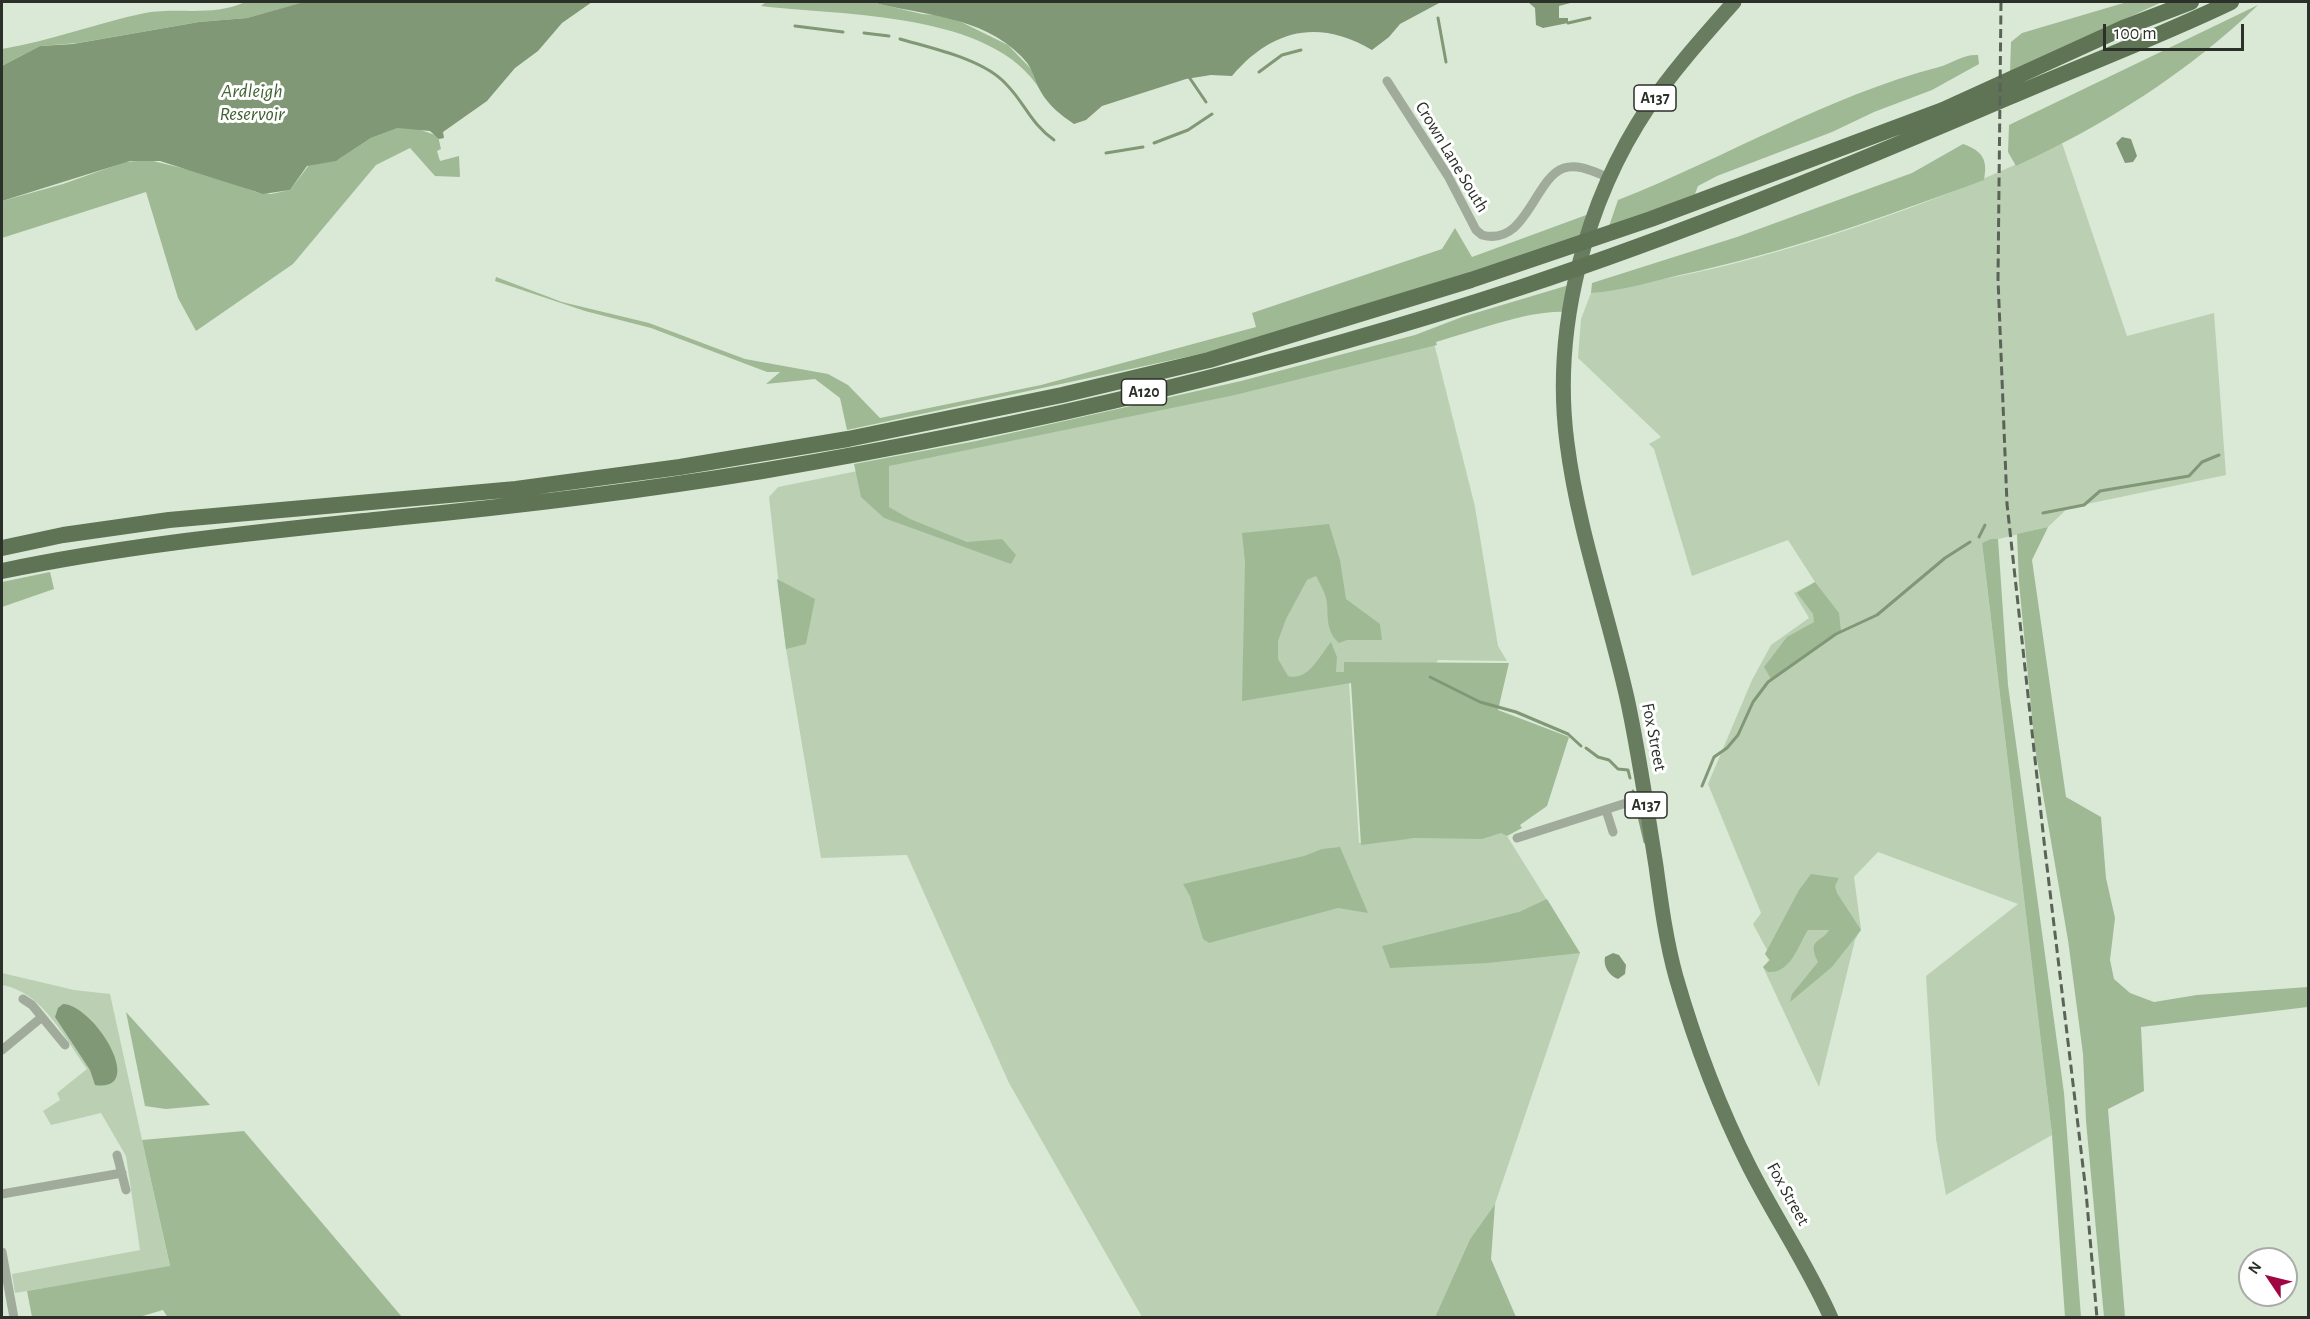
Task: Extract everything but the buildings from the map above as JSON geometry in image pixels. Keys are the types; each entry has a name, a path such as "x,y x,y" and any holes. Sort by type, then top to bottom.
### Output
{"highway":[{"name":"A120","path":"2,548 63,535 169,520 516,489 680,466 871,434 1062,395 1209,360 1471,280 1651,219 1943,110 2123,28 2191,2"},
{"name":"A120","path":"2,571 182,540 487,509 756,472 856,454 1061,411 1216,375 1348,340 1494,296 1664,238 1875,155 2231,2"}],"main road":[{"name":"A137","path":"1610,178 1650,105 1734,2"},
{"name":"Fox Street","path":"1610,178 1597,208 1583,252 1571,309 1565,383 1567,444 1600,596 1628,701 1637,800 1672,959 1695,1036 1715,1092 1743,1153 1812,1276 1831,1317"}],"street":[{"name":"Crown Lane South","path":"1387,81 1448,176 1476,230 1482,235 1498,234 1520,223 1555,172 1566,167 1578,167 1610,178"},
{"path":"1517,838 1637,800"},
{"path":"1606,810 1613,832"},
{"path":"23,999 42,1017 65,1045"},
{"path":"2,1050 42,1017"},
{"path":"117,1155 126,1190"},
{"path":"2,1194 122,1173"},
{"path":"2,1252 14,1317"}],"shaded area":[{"path":"245,2 305,2 247,18 199,22 78,43 40,46 2,66 2,49 145,13 221,9"},
{"path":"766,2 871,2 922,14 949,16 1008,45 1035,73 1041,91 1019,65 989,45 953,32 914,22 873,16 761,6"},
{"path":"2127,2 2162,2 2010,72 2011,42 2022,33"},
{"path":"2258,5 2203,53 2144,96 2081,133 2016,166 2008,152 2009,125"},
{"path":"1978,55 1979,64 1932,90 1874,112 1832,132 1717,176 1698,186 1695,194 1608,229 1618,200 1857,94 1963,57"},
{"path":"398,128 415,128 438,136 441,149 437,151 440,161 459,156 460,177 435,176 410,148 376,165 293,264 196,331 178,298 146,192 2,238 2,201 63,184 125,162 149,160 202,173 256,192 271,194 290,190 309,165 339,159 371,138"},
{"path":"2062,143 2127,336 2214,313 2226,475 2068,508 2048,527 1982,543 2052,1135 1946,1195 1936,1139 1926,976 2018,904 1878,852 1854,877 1861,929 1855,940 1819,1087 1763,967 1769,960 1765,954 1767,950 1753,924 1761,913 1708,784 1752,680 1771,645 1809,618 1794,593 1815,582 1788,540 1692,576 1654,449 1649,444 1661,437 1578,358 1581,319 1591,293 1731,264 1791,248 1948,193"},
{"path":"1963,144 1975,150 1982,157 1985,167 1984,180 1871,221 1796,245 1636,286 1591,293 1592,283 1737,237 1912,173"},
{"path":"1589,214 1578,246 1233,347 847,430 840,398 815,379 766,384 780,372 767,372 651,328 585,311 495,281 496,277 562,302 649,323 745,359 828,374 848,385 880,418 1041,385 1256,327 1252,313 1442,249 1455,228 1472,257"},
{"path":"1569,285 1565,312 1535,314 1518,318 1436,342 1437,345 1235,395 889,466 889,507 910,519 967,542 1002,539 1016,555 1011,564 884,518 861,497 854,464 976,441 1241,381 1415,335 1462,317"},
{"path":"1433,339 1475,507 1498,646 1507,661 1438,660 1428,678 1349,682 1359,843 1499,831 1507,836 1580,953 1495,1204 1470,1239 1435,1317 1142,1317 1009,1083 907,855 821,858 786,649 769,497 778,487 952,452"},
{"path":"1329,524 1340,560 1346,599 1380,624 1382,640 1347,640 1339,643 1330,629 1326,600 1316,576 1307,580 1286,619 1278,641 1278,659 1288,676 1302,675 1313,666 1331,642 1337,657 1336,672 1344,672 1344,662 1509,663 1498,710 1569,737 1547,806 1520,825 1522,828 1507,836 1501,833 1482,839 1416,838 1361,845 1351,683 1242,701 1245,562 1242,533"},
{"path":"2048,527 2032,560 2066,797 2101,817 2106,878 2115,918 2110,960 2114,979 2130,993 2154,1002 2197,995 2308,987 2308,1007 2141,1027 2144,1091 2108,1109 2125,1317 2104,1317 2086,1121 2083,1054 2068,940 2035,748 2019,583 2017,534"},
{"path":"1998,539 2008,685 2064,1093 2081,1317 2065,1317 2052,1135 1982,543"},
{"path":"50,572 54,589 2,607 2,582"},
{"path":"777,579 815,599 806,644 786,649"},
{"path":"1815,582 1839,613 1841,631 1771,679 1764,667 1787,637 1814,622 1813,614 1797,593"},
{"path":"1340,847 1368,913 1338,908 1209,943 1203,939 1190,896 1183,884 1304,856 1322,849"},
{"path":"1811,874 1839,878 1835,886 1837,893 1861,930 1832,967 1790,1002 1792,994 1818,962 1814,945 1829,930 1808,930 1788,964 1776,971 1768,972 1763,967 1770,960 1765,954 1799,890"},
{"path":"1547,899 1580,953 1488,963 1390,968 1382,946 1519,912"},
{"path":"2,973 74,990 110,994 170,1267 15,1293 12,1274 140,1250 126,1156 101,1113 51,1125 43,1111 60,1100 57,1093 87,1069 52,1018 41,1007 17,989 2,985"},
{"path":"126,1012 210,1105 166,1109 145,1106"},
{"path":"244,1131 402,1317 168,1318 163,1310 139,1317 32,1317 27,1291 170,1266 142,1140"},
{"path":"1495,1204 1491,1259 1516,1317 1435,1317 1470,1239"}],"water":[{"name":"Ardleigh Reservoir","path":"304,2 592,2 562,23 538,51 515,68 487,101 443,132 444,138 439,139 430,131 398,128 371,138 336,161 307,166 290,190 263,194 160,161 130,161 2,201 2,66 40,46 73,44 199,22 247,18"},
{"path":"871,2 1441,2 1400,24 1389,37 1372,50 1333,34 1314,32 1296,34 1279,39 1263,48 1247,60 1232,76 1211,75 1186,79 1102,106 1086,120 1074,124 1047,101 1028,65 1005,43 970,25"},
{"path":"1528,2 1574,2 1559,6 1559,18 1568,18 1568,23 1543,28 1536,25 1535,8"},
{"path":"2122,137 2131,139 2137,156 2133,162 2125,163 2116,143"},
{"path":"1613,953 1619,955 1626,965 1625,974 1618,979 1609,973 1605,964 1605,957"},
{"path":"63,1004 76,1008 89,1018 111,1048 117,1063 117,1076 110,1084 95,1085 90,1070 55,1017 58,1008"}],"waterway":[{"path":"1438,18 1446,62"},
{"path":"1568,23 1590,18"},
{"path":"795,26 843,32"},
{"path":"864,33 889,36"},
{"path":"900,39 971,61 996,75 1013,91 1039,127 1054,140"},
{"path":"1259,72 1282,55 1301,50"},
{"path":"1189,77 1206,102"},
{"path":"1154,143 1188,130 1212,114"},
{"path":"1106,153 1143,147"},
{"path":"2043,513 2084,505 2100,491 2189,476 2202,462 2219,455"},
{"path":"1979,537 1985,525"},
{"path":"1702,786 1714,757 1727,748 1738,735 1753,702 1768,682 1836,634 1877,615 1945,558 1970,542"},
{"path":"1430,677 1480,702 1516,712 1568,734 1581,746"},
{"path":"1586,748 1598,757 1609,760 1618,769 1628,770 1630,778"},
{"path":"1633,791 1645,842"}],"railway":[{"path":"2001,2 1998,279 2007,504 2086,1192 2097,1318"}]}
